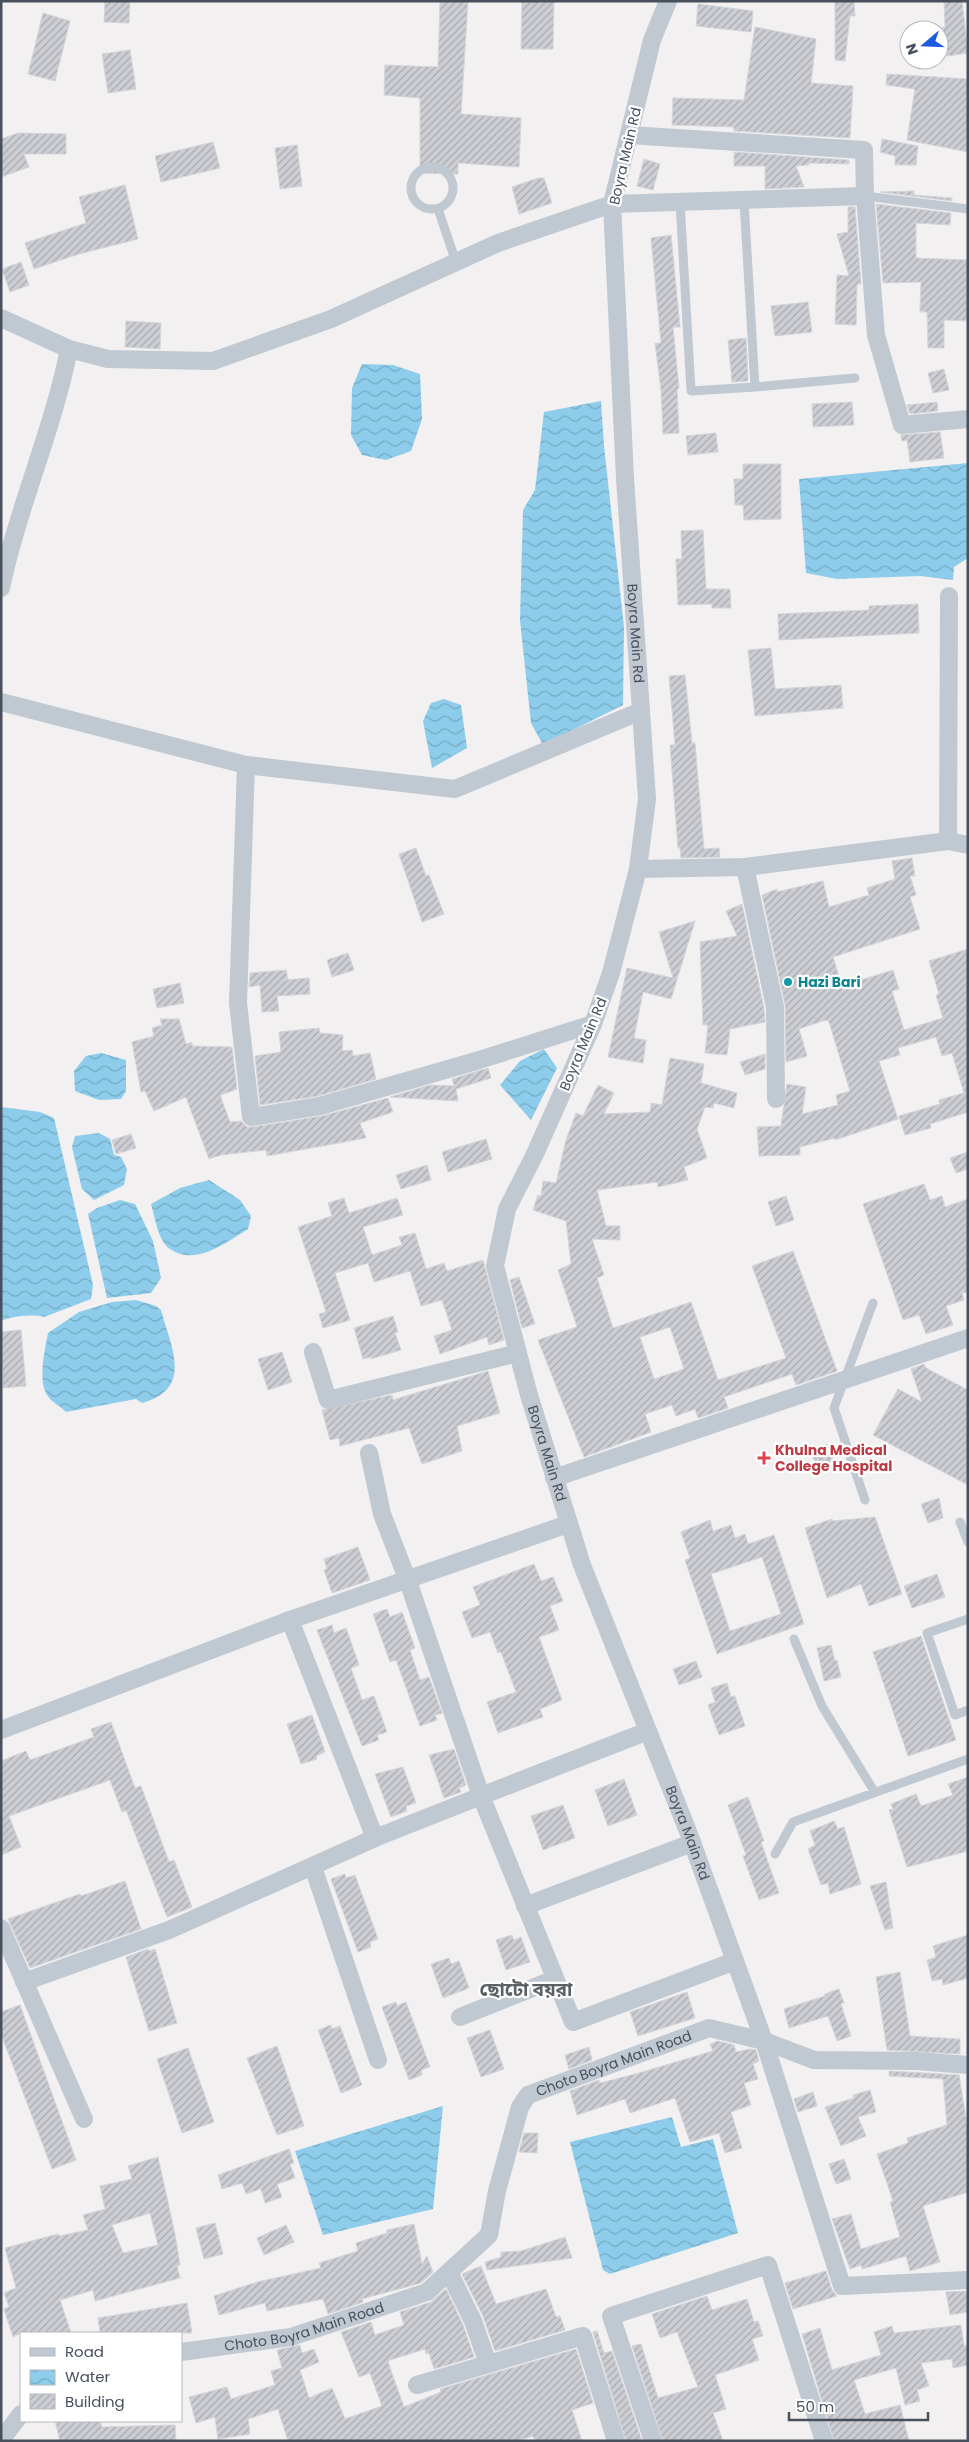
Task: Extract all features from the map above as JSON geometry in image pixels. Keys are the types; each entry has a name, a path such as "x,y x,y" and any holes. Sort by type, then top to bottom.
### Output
{"street":[{"name":"Boyra Main Rd","path":"668,1 652,40 612,204 624,478 647,800 638,869 611,974 593,1024 508,1209 495,1266 518,1353 568,1524 582,1565 692,1843 764,2041 842,2286 968,2280"},
{"path":"628,135 864,150 865,196 876,335 902,425 968,419"},
{"path":"1,318 69,349 108,359 213,361 331,319 498,243 612,204 865,196"},
{"path":"1,588 10,546 60,390 69,349"},
{"path":"948,841 949,596"},
{"path":"1,702 246,765 456,789 641,711"},
{"path":"246,765 238,1003 251,1117 320,1106 476,1061 593,1024"},
{"path":"638,869 746,867 948,841 968,845"},
{"path":"746,867 775,1007 776,1099"},
{"path":"554,1478 968,1338"},
{"path":"314,1352 328,1400 518,1353"},
{"path":"369,1453 382,1514 408,1582 481,1796 573,2022 735,1961"},
{"path":"1,1730 290,1620 408,1582 568,1524"},
{"path":"290,1620 375,1838"},
{"path":"24,1982 169,1930 375,1838 648,1730"},
{"path":"526,1906 692,1843"},
{"path":"313,1866 378,2060"},
{"path":"1,1928 84,2119"},
{"path":"460,2017 555,1980"},
{"name":"Choto Boyra Main Road","path":"182,2352 292,2337 427,2292 489,2234 497,2191 520,2107 528,2095 709,2028 764,2041 814,2060 917,2061 968,2065"},
{"path":"653,2441 612,2316 768,2265 824,2441"},
{"path":"448,2272 473,2321 488,2364"},
{"path":"418,2385 583,2336 616,2441"},
{"path":"1,2440 20,2415"}],"lane":[{"path":"436,167 448,174 451,180 452,194 444,206 438,209 424,208 413,200 410,186 412,179 422,169 436,167"},
{"path":"865,196 968,209"},
{"path":"744,201 755,387"},
{"path":"680,202 691,391 855,378"},
{"path":"438,209 456,262"},
{"path":"865,1500 834,1408 842,1381 873,1303"},
{"path":"960,1522 968,1542"},
{"path":"968,1619 927,1633 955,1714 968,1710"},
{"path":"794,1639 822,1706 874,1792"},
{"path":"775,1854 793,1822 968,1759"}],"water":[{"path":"362,364 393,365 420,374 422,419 411,451 386,460 362,455 351,435 352,388"},
{"path":"601,401 604,446 624,627 623,705 543,745 531,723 520,620 523,510 535,490 544,412"},
{"path":"968,463 968,558 954,567 953,580 920,576 837,579 806,573 799,479"},
{"path":"444,699 461,705 467,748 432,768 423,721 431,703"},
{"path":"544,1049 557,1068 531,1120 500,1085 520,1061"},
{"path":"101,1053 126,1060 126,1091 121,1099 99,1100 75,1091 74,1071 86,1056"},
{"path":"1,1107 40,1112 54,1118 93,1285 91,1299 44,1317 22,1316 1,1321"},
{"path":"99,1133 110,1139 114,1155 121,1157 127,1169 124,1185 94,1200 82,1189 72,1147 75,1136"},
{"path":"209,1180 240,1200 251,1216 248,1229 210,1251 190,1255 180,1254 170,1249 163,1240 151,1204 180,1188"},
{"path":"120,1200 135,1204 153,1241 161,1278 151,1293 107,1298 88,1214 97,1208"},
{"path":"136,1300 156,1306 161,1310 170,1338 175,1365 174,1377 168,1387 158,1396 142,1403 136,1399 66,1412 50,1398 43,1383 42,1374 48,1333 79,1312 112,1302"},
{"path":"443,2106 433,2209 323,2235 295,2151"},
{"path":"672,2117 681,2147 713,2139 738,2233 610,2274 603,2270 570,2142"}],"building":[{"path":"105,1 130,1 129,23 104,22"},
{"path":"440,1 468,1 461,114 521,118 519,167 458,163 458,174 420,173 420,98 384,95 385,65 438,67"},
{"path":"522,1 554,1 553,49 521,49"},
{"path":"835,1 854,1 855,16 850,16 845,61 835,60"},
{"path":"944,1 962,1 968,53 949,56 949,20 945,20"},
{"path":"698,4 753,11 751,32 696,26"},
{"path":"43,13 70,21 55,81 28,74"},
{"path":"755,27 816,39 811,83 853,86 850,138 734,131 734,127 672,125 673,98 744,100"},
{"path":"130,50 136,89 108,93 102,54"},
{"path":"887,74 968,79 968,152 907,140 915,89 886,85"},
{"path":"18,133 66,134 66,154 24,154 29,167 1,177 1,139"},
{"path":"882,139 918,146 916,165 895,165 895,156 880,152"},
{"path":"213,142 220,168 161,182 155,156"},
{"path":"297,145 302,186 280,189 275,148"},
{"path":"734,152 849,160 849,164 809,163 809,165 796,166 804,187 765,189 765,166 734,166"},
{"path":"644,159 660,164 653,190 637,186"},
{"path":"538,178 544,178 552,203 519,214 512,187"},
{"path":"125,185 138,239 79,254 34,269 25,243 86,223 79,197"},
{"path":"914,191 914,195 952,198 952,201 880,192"},
{"path":"876,204 951,213 950,225 916,223 916,258 968,260 968,321 944,320 944,348 928,348 927,312 920,312 921,282 883,283"},
{"path":"848,207 855,207 861,284 857,284 856,325 835,324 837,275 849,276 837,234 848,232"},
{"path":"671,235 680,327 673,327 679,388 677,389 679,433 663,434 661,390 655,343 661,343 651,238"},
{"path":"21,262 29,285 10,292 2,269"},
{"path":"808,302 812,332 775,336 771,306"},
{"path":"126,321 161,323 160,349 125,347"},
{"path":"746,338 748,381 732,382 728,340"},
{"path":"944,369 949,390 933,393 928,373"},
{"path":"852,402 854,425 813,427 812,404"},
{"path":"937,402 938,411 910,414 907,405"},
{"path":"940,432 944,458 910,462 907,440 902,441 901,435"},
{"path":"716,433 718,452 688,455 686,436"},
{"path":"743,464 781,464 781,519 744,520 743,505 735,505 734,479 743,479"},
{"path":"703,530 706,589 730,589 731,608 712,608 712,604 678,605 676,559 682,559 681,531"},
{"path":"918,604 919,633 779,640 778,614 869,610 869,606"},
{"path":"771,648 775,689 841,685 843,708 755,716 748,650"},
{"path":"685,675 692,743 695,743 704,849 719,848 720,857 681,858 680,848 678,848 670,745 675,745 669,676"},
{"path":"416,848 426,876 429,875 444,914 422,922 399,854"},
{"path":"912,858 915,876 910,876 916,895 910,897 920,929 833,957 842,986 893,970 899,989 892,991 904,1030 943,1018 936,995 939,994 929,961 968,949 968,1112 930,1124 931,1128 905,1135 899,1116 940,1104 939,1100 964,1093 952,1053 942,1056 936,1037 898,1048 900,1055 879,1061 898,1119 835,1140 835,1138 800,1147 800,1155 759,1156 757,1127 781,1126 787,1084 806,1087 802,1114 838,1105 836,1095 850,1091 829,1022 826,1020 799,1029 807,1056 786,1062 785,1005 762,895 777,889 777,892 823,881 829,907 869,895 867,888 895,879 892,861"},
{"path":"742,904 764,1008 765,1022 730,1029 727,1055 705,1053 708,1025 703,1025 700,942 737,936 726,911"},
{"path":"695,921 671,999 643,992 634,1038 646,1040 643,1063 608,1057 627,968 673,978 659,932"},
{"path":"348,953 354,970 332,977 327,960"},
{"path":"286,970 288,979 284,980 309,978 310,994 277,996 279,1011 262,1012 260,985 249,987 250,973"},
{"path":"180,983 184,1003 157,1008 153,989"},
{"path":"160,1019 179,1019 186,1044 192,1042 192,1046 232,1047 237,1089 221,1095 230,1122 241,1121 247,1127 253,1127 322,1116 388,1098 393,1112 360,1123 366,1138 267,1156 266,1150 221,1155 209,1159 186,1097 154,1111 145,1091 141,1092 132,1042 154,1036 152,1028 162,1025"},
{"path":"319,1028 320,1033 343,1035 342,1051 352,1050 353,1056 370,1053 376,1079 318,1096 260,1105 255,1056 281,1052 279,1032"},
{"path":"765,1054 765,1069 745,1075 740,1062"},
{"path":"670,1058 704,1064 701,1083 737,1093 734,1108 714,1103 713,1108 705,1107 697,1129 707,1158 684,1167 688,1180 658,1187 657,1182 597,1190 606,1226 620,1226 620,1240 592,1239 604,1275 597,1278 613,1328 691,1302 718,1380 786,1358 752,1266 793,1251 837,1371 796,1385 792,1374 724,1397 728,1408 698,1418 695,1409 676,1416 672,1405 645,1414 651,1432 584,1457 538,1340 577,1327 558,1270 571,1264 566,1221 533,1210 538,1195 541,1196 543,1181 556,1183 566,1140 576,1113 583,1116 598,1085 614,1093 604,1114 650,1112 651,1103 662,1105","holes":["670,1327 684,1369 654,1379 640,1337"]},
{"path":"488,1068 491,1078 456,1089 458,1101 390,1097 430,1085 454,1086 452,1079"},
{"path":"131,1134 136,1148 116,1154 112,1140"},
{"path":"486,1139 492,1159 448,1172 442,1152"},
{"path":"968,1152 968,1169 956,1173 950,1158"},
{"path":"427,1165 431,1180 401,1189 396,1175"},
{"path":"924,1184 930,1200 942,1196 945,1207 968,1199 968,1292 962,1293 964,1300 946,1306 953,1325 926,1334 919,1315 903,1320 863,1204"},
{"path":"786,1196 794,1220 776,1226 768,1202"},
{"path":"344,1198 349,1213 397,1198 403,1215 363,1227 372,1255 402,1245 399,1237 415,1233 426,1269 444,1263 447,1271 483,1260 504,1340 489,1345 487,1337 440,1354 434,1336 452,1330 442,1300 421,1306 410,1271 374,1282 368,1263 335,1273 350,1320 323,1328 319,1314 326,1312 298,1227 332,1216 328,1203"},
{"path":"519,1277 535,1324 522,1328 510,1280"},
{"path":"393,1316 398,1332 395,1333 401,1350 371,1359 371,1357 363,1359 354,1328"},
{"path":"21,1330 26,1386 3,1388 1,1332"},
{"path":"282,1352 292,1382 268,1390 258,1359"},
{"path":"924,1364 926,1368 968,1390 968,1485 873,1435 898,1389 922,1402 911,1369"},
{"path":"488,1371 500,1413 457,1426 462,1451 422,1464 409,1428 340,1446 339,1438 330,1440 322,1410 392,1395 393,1400"},
{"path":"827,1444 833,1461 817,1467 810,1450"},
{"path":"939,1498 943,1518 928,1523 921,1504"},
{"path":"875,1517 902,1594 869,1606 861,1584 827,1598 805,1528 832,1519 833,1521"},
{"path":"710,1520 713,1531 731,1525 735,1538 745,1534 748,1544 774,1535 804,1624 717,1654 685,1560 690,1558 681,1532","holes":["762,1557 781,1614 730,1631 711,1574"]},
{"path":"358,1547 370,1580 332,1593 324,1570 327,1569 324,1559"},
{"path":"534,1564 541,1581 553,1577 563,1601 550,1606 559,1630 539,1637 562,1700 540,1709 543,1717 498,1733 487,1702 516,1692 501,1652 498,1653 490,1632 472,1638 462,1612 480,1605 473,1587"},
{"path":"937,1574 945,1597 912,1608 904,1586"},
{"path":"387,1609 390,1617 402,1612 415,1648 410,1650 420,1680 429,1677 442,1713 435,1715 437,1720 420,1726 396,1660 390,1662 373,1614"},
{"path":"332,1625 334,1633 346,1628 359,1665 351,1668 362,1700 374,1696 387,1732 377,1735 379,1740 362,1746 317,1630"},
{"path":"921,1636 956,1740 908,1756 873,1652"},
{"path":"831,1645 841,1677 824,1681 817,1648"},
{"path":"696,1661 702,1677 679,1685 673,1669"},
{"path":"727,1683 731,1697 735,1696 745,1726 719,1735 708,1705 715,1702 711,1688"},
{"path":"312,1715 325,1752 316,1756 317,1759 301,1764 287,1724"},
{"path":"111,1722 135,1788 141,1786 169,1862 174,1860 192,1907 167,1917 126,1810 122,1812 110,1780 9,1816 21,1847 1,1855 1,1761 26,1751 30,1760 94,1737 91,1729"},
{"path":"454,1749 466,1785 459,1788 461,1792 444,1798 429,1755"},
{"path":"403,1767 416,1803 406,1806 407,1811 391,1817 375,1774"},
{"path":"968,1777 968,1851 907,1867 889,1810 893,1809 891,1804 916,1794 921,1806 953,1795 948,1784"},
{"path":"624,1779 637,1815 608,1826 595,1790"},
{"path":"748,1797 764,1841 761,1842 779,1893 759,1900 743,1856 746,1855 728,1805"},
{"path":"563,1805 575,1838 543,1850 531,1816"},
{"path":"834,1821 838,1829 844,1827 861,1884 830,1894 828,1883 821,1885 808,1849 815,1845 810,1831"},
{"path":"345,1874 346,1878 355,1875 378,1939 370,1942 371,1947 358,1952 331,1879"},
{"path":"125,1881 141,1929 30,1968 8,1919 80,1894 81,1896"},
{"path":"886,1882 893,1928 885,1930 870,1886"},
{"path":"512,1935 514,1940 521,1937 530,1962 506,1970 496,1940"},
{"path":"968,1935 968,1978 943,1985 942,1979 932,1981 927,1960 936,1957 933,1946"},
{"path":"148,1949 149,1951 155,1949 177,2023 149,2031 126,1957"},
{"path":"449,1958 451,1964 459,1961 469,1988 443,1998 431,1964"},
{"path":"900,1972 910,2036 960,2039 960,2054 887,2050 876,1977"},
{"path":"839,1989 844,2003 841,2004 851,2036 837,2041 828,2016 789,2028 784,2009 825,1996 825,1994"},
{"path":"687,1992 695,2018 638,2036 630,2012"},
{"path":"396,2002 397,2006 406,2002 430,2067 421,2070 422,2075 409,2080 382,2007"},
{"path":"20,2005 76,2160 52,2169 1,2034 1,2012"},
{"path":"331,2025 332,2029 340,2026 362,2085 341,2093 318,2030"},
{"path":"490,2030 504,2069 481,2077 467,2038"},
{"path":"718,2041 734,2045 736,2052 750,2049 756,2050 759,2061 753,2064 758,2079 744,2083 751,2105 731,2112 742,2148 725,2153 719,2133 690,2142 675,2098 630,2113 625,2099 577,2115 570,2091 599,2080 600,2083 713,2051 710,2044"},
{"path":"277,2046 304,2126 277,2135 247,2058"},
{"path":"589,2047 592,2060 569,2069 565,2055"},
{"path":"188,2048 214,2122 182,2133 157,2059"},
{"path":"889,2071 959,2075 968,2131 968,2192 923,2206 940,2262 910,2271 906,2256 862,2269 861,2265 850,2269 832,2219 851,2214 861,2249 900,2237 890,2202 893,2201 877,2154 908,2143 907,2138 947,2125 943,2079 889,2076"},
{"path":"870,2090 876,2112 858,2117 866,2136 841,2146 825,2107 854,2098 853,2095"},
{"path":"813,2092 817,2106 798,2112 794,2099"},
{"path":"524,2133 538,2133 537,2153 519,2152"},
{"path":"289,2149 294,2163 290,2164 295,2178 277,2184 282,2197 265,2203 261,2189 246,2194 242,2183 222,2189 218,2175"},
{"path":"158,2157 175,2234 180,2265 177,2266 180,2278 95,2301 93,2290 60,2300 71,2332 20,2332 13,2337 4,2309 9,2307 4,2293 16,2288 5,2248 58,2234 59,2236 88,2230 83,2215 105,2209 100,2186 132,2179 128,2166","holes":["150,2213 158,2245 123,2253 112,2225"]},
{"path":"844,2159 851,2179 836,2184 829,2164"},
{"path":"215,2223 223,2254 204,2259 196,2228"},
{"path":"414,2224 422,2264 427,2256 433,2272 421,2283 362,2299 363,2302 328,2314 323,2299 267,2311 265,2303 219,2315 214,2296 257,2282 321,2268 319,2263 358,2251 356,2243 387,2233 387,2230"},
{"path":"286,2225 294,2242 264,2255 257,2238"},
{"path":"565,2237 572,2258 487,2270 485,2262 501,2257 501,2252 521,2251"},
{"path":"481,2266 496,2304 546,2289 556,2317 560,2316 565,2330 495,2351 483,2316 462,2274"},
{"path":"826,2271 832,2290 837,2296 793,2309 785,2283"},
{"path":"446,2289 463,2325 474,2357 434,2369 429,2353 426,2354 425,2349 390,2360 388,2362 404,2407 441,2392 440,2389 576,2349 593,2403 572,2410 582,2441 535,2441 533,2436 517,2441 288,2441 278,2409 248,2419 250,2434 218,2439 215,2417 196,2423 189,2397 227,2387 231,2399 275,2385 271,2371 282,2368 277,2350 300,2345 302,2353 314,2349 319,2362 300,2370 309,2398 332,2388 345,2419 382,2406 370,2373 359,2377 341,2332 371,2322 375,2335 404,2325 400,2312 431,2302"},
{"path":"968,2291 968,2312 950,2315 946,2292"},
{"path":"707,2296 712,2310 747,2299 754,2322 758,2321 763,2336 752,2339 759,2360 715,2375 726,2409 713,2413 723,2441 663,2441 632,2346 641,2344 658,2398 698,2387 677,2332 660,2338 652,2314"},
{"path":"187,2303 192,2333 100,2332 98,2318"},
{"path":"961,2325 964,2346 968,2345 968,2365 953,2368 952,2359 921,2363 929,2386 917,2390 920,2401 905,2405 896,2368 854,2380 865,2414 900,2405 909,2441 834,2441 802,2334 820,2328 832,2370 881,2355 874,2332 892,2326 894,2333"},
{"path":"597,2331 604,2353 612,2351 642,2441 626,2441 593,2332"},
{"path":"55,2422 100,2422 102,2427 175,2425 176,2441 60,2441"}],"place":[{"name":"Hazi Bari","path":"788,982"},
{"name":"Khulna Medical College Hospital","path":"764,1458"}],"district":[{"name":"ছোটো বয়রা","path":"526,1989"}]}
